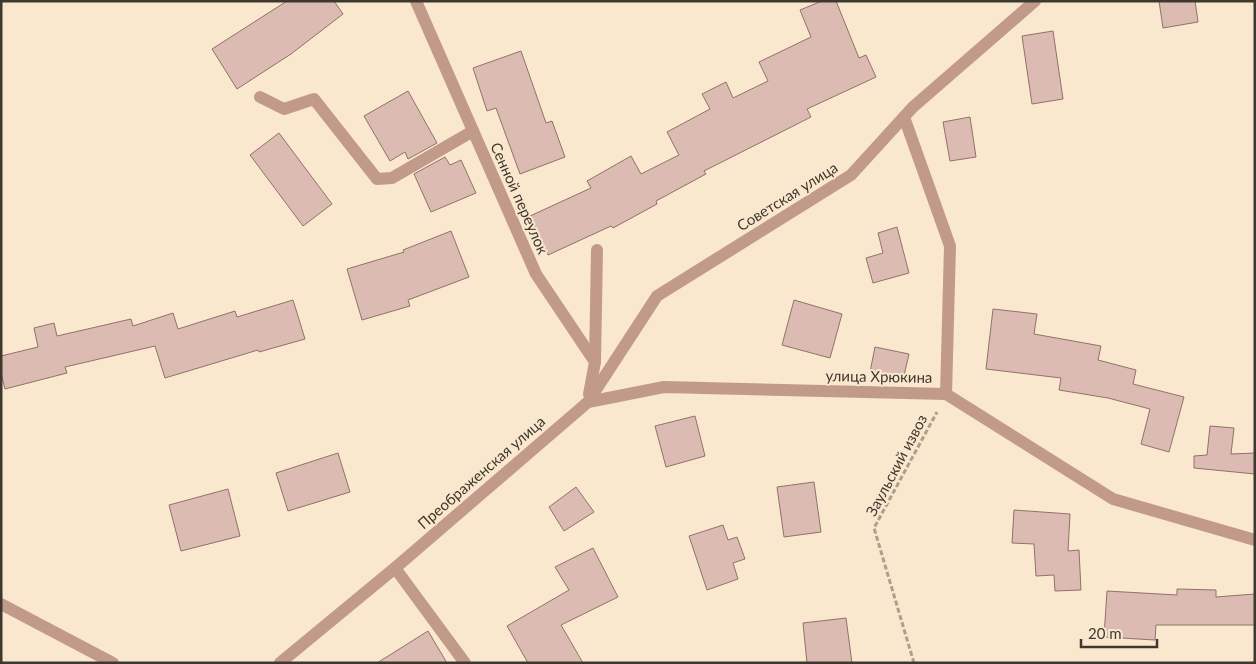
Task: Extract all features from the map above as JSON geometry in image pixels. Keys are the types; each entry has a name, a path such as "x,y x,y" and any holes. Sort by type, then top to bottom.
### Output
{"street":[{"name":"Сенной переулок","path":"416,1 536,274 595,362"},
{"name":"Советская улица","path":"588,402 657,296 851,175 904,117 1035,1"},
{"path":"260,97 284,109 314,99 377,179 392,178 473,131"},
{"path":"904,117 950,246 946,394"},
{"path":"588,402 595,362 597,250"},
{"name":"улица Хрюкина","path":"588,402 664,387 946,394 1113,499 1255,540"},
{"name":"Преображенская улица","path":"280,663 395,568 588,402"},
{"path":"395,568 465,663"},
{"path":"2,604 113,663"}],"path":[{"name":"Заульский извоз","path":"914,663 874,528 946,394"}],"building":[{"path":"287,1 334,1 343,14 291,54 237,89 212,49"},
{"path":"822,1 836,1 859,58 866,55 876,77 807,109 811,117 704,171 706,174 656,201 657,204 613,228 611,226 548,255 530,216 591,188 587,181 631,156 641,174 679,155 667,132 710,109 702,94 726,82 733,98 768,81 759,62 811,37 800,10"},
{"path":"1159,1 1195,1 1198,22 1163,28"},
{"path":"1053,31 1063,99 1032,104 1022,36"},
{"path":"521,51 546,123 552,121 565,157 520,174 496,108 487,111 473,68"},
{"path":"408,91 437,143 408,159 405,152 390,161 364,116"},
{"path":"970,117 976,157 950,161 943,122"},
{"path":"279,133 332,204 303,226 250,155"},
{"path":"445,157 450,165 461,160 476,193 431,212 414,174"},
{"path":"897,227 909,273 873,283 866,258 883,253 878,233"},
{"path":"451,231 469,277 408,300 410,306 362,320 347,269 404,252 403,250"},
{"path":"293,300 305,339 259,352 258,350 165,378 155,346 65,367 67,373 5,389 1,373 1,356 38,347 34,328 54,323 57,336 131,319 133,326 173,313 178,329 235,311 237,317"},
{"path":"794,300 842,314 830,358 782,345"},
{"path":"993,309 1037,314 1034,334 1101,346 1098,360 1136,370 1133,384 1184,397 1169,452 1141,444 1150,409 1108,398 1059,390 1061,378 986,369"},
{"path":"875,347 909,354 903,380 870,372"},
{"path":"695,416 705,456 666,467 655,426"},
{"path":"1210,426 1234,428 1231,454 1255,453 1255,474 1194,468 1194,456 1207,455"},
{"path":"338,453 350,492 288,511 276,473"},
{"path":"814,482 821,532 784,537 777,487"},
{"path":"576,487 594,512 564,531 549,507"},
{"path":"228,489 240,536 181,551 169,505"},
{"path":"1014,510 1070,514 1068,551 1079,550 1081,590 1055,591 1054,575 1036,576 1034,544 1012,543"},
{"path":"723,525 728,540 737,537 745,559 733,563 738,579 707,590 689,536"},
{"path":"593,548 618,597 561,625 583,663 528,663 507,626 569,590 555,567"},
{"path":"1177,589 1216,590 1216,597 1255,594 1255,625 1156,625 1155,640 1104,637 1107,591 1177,595"},
{"path":"846,618 852,663 807,663 803,623"},
{"path":"428,631 447,663 377,663"}]}
